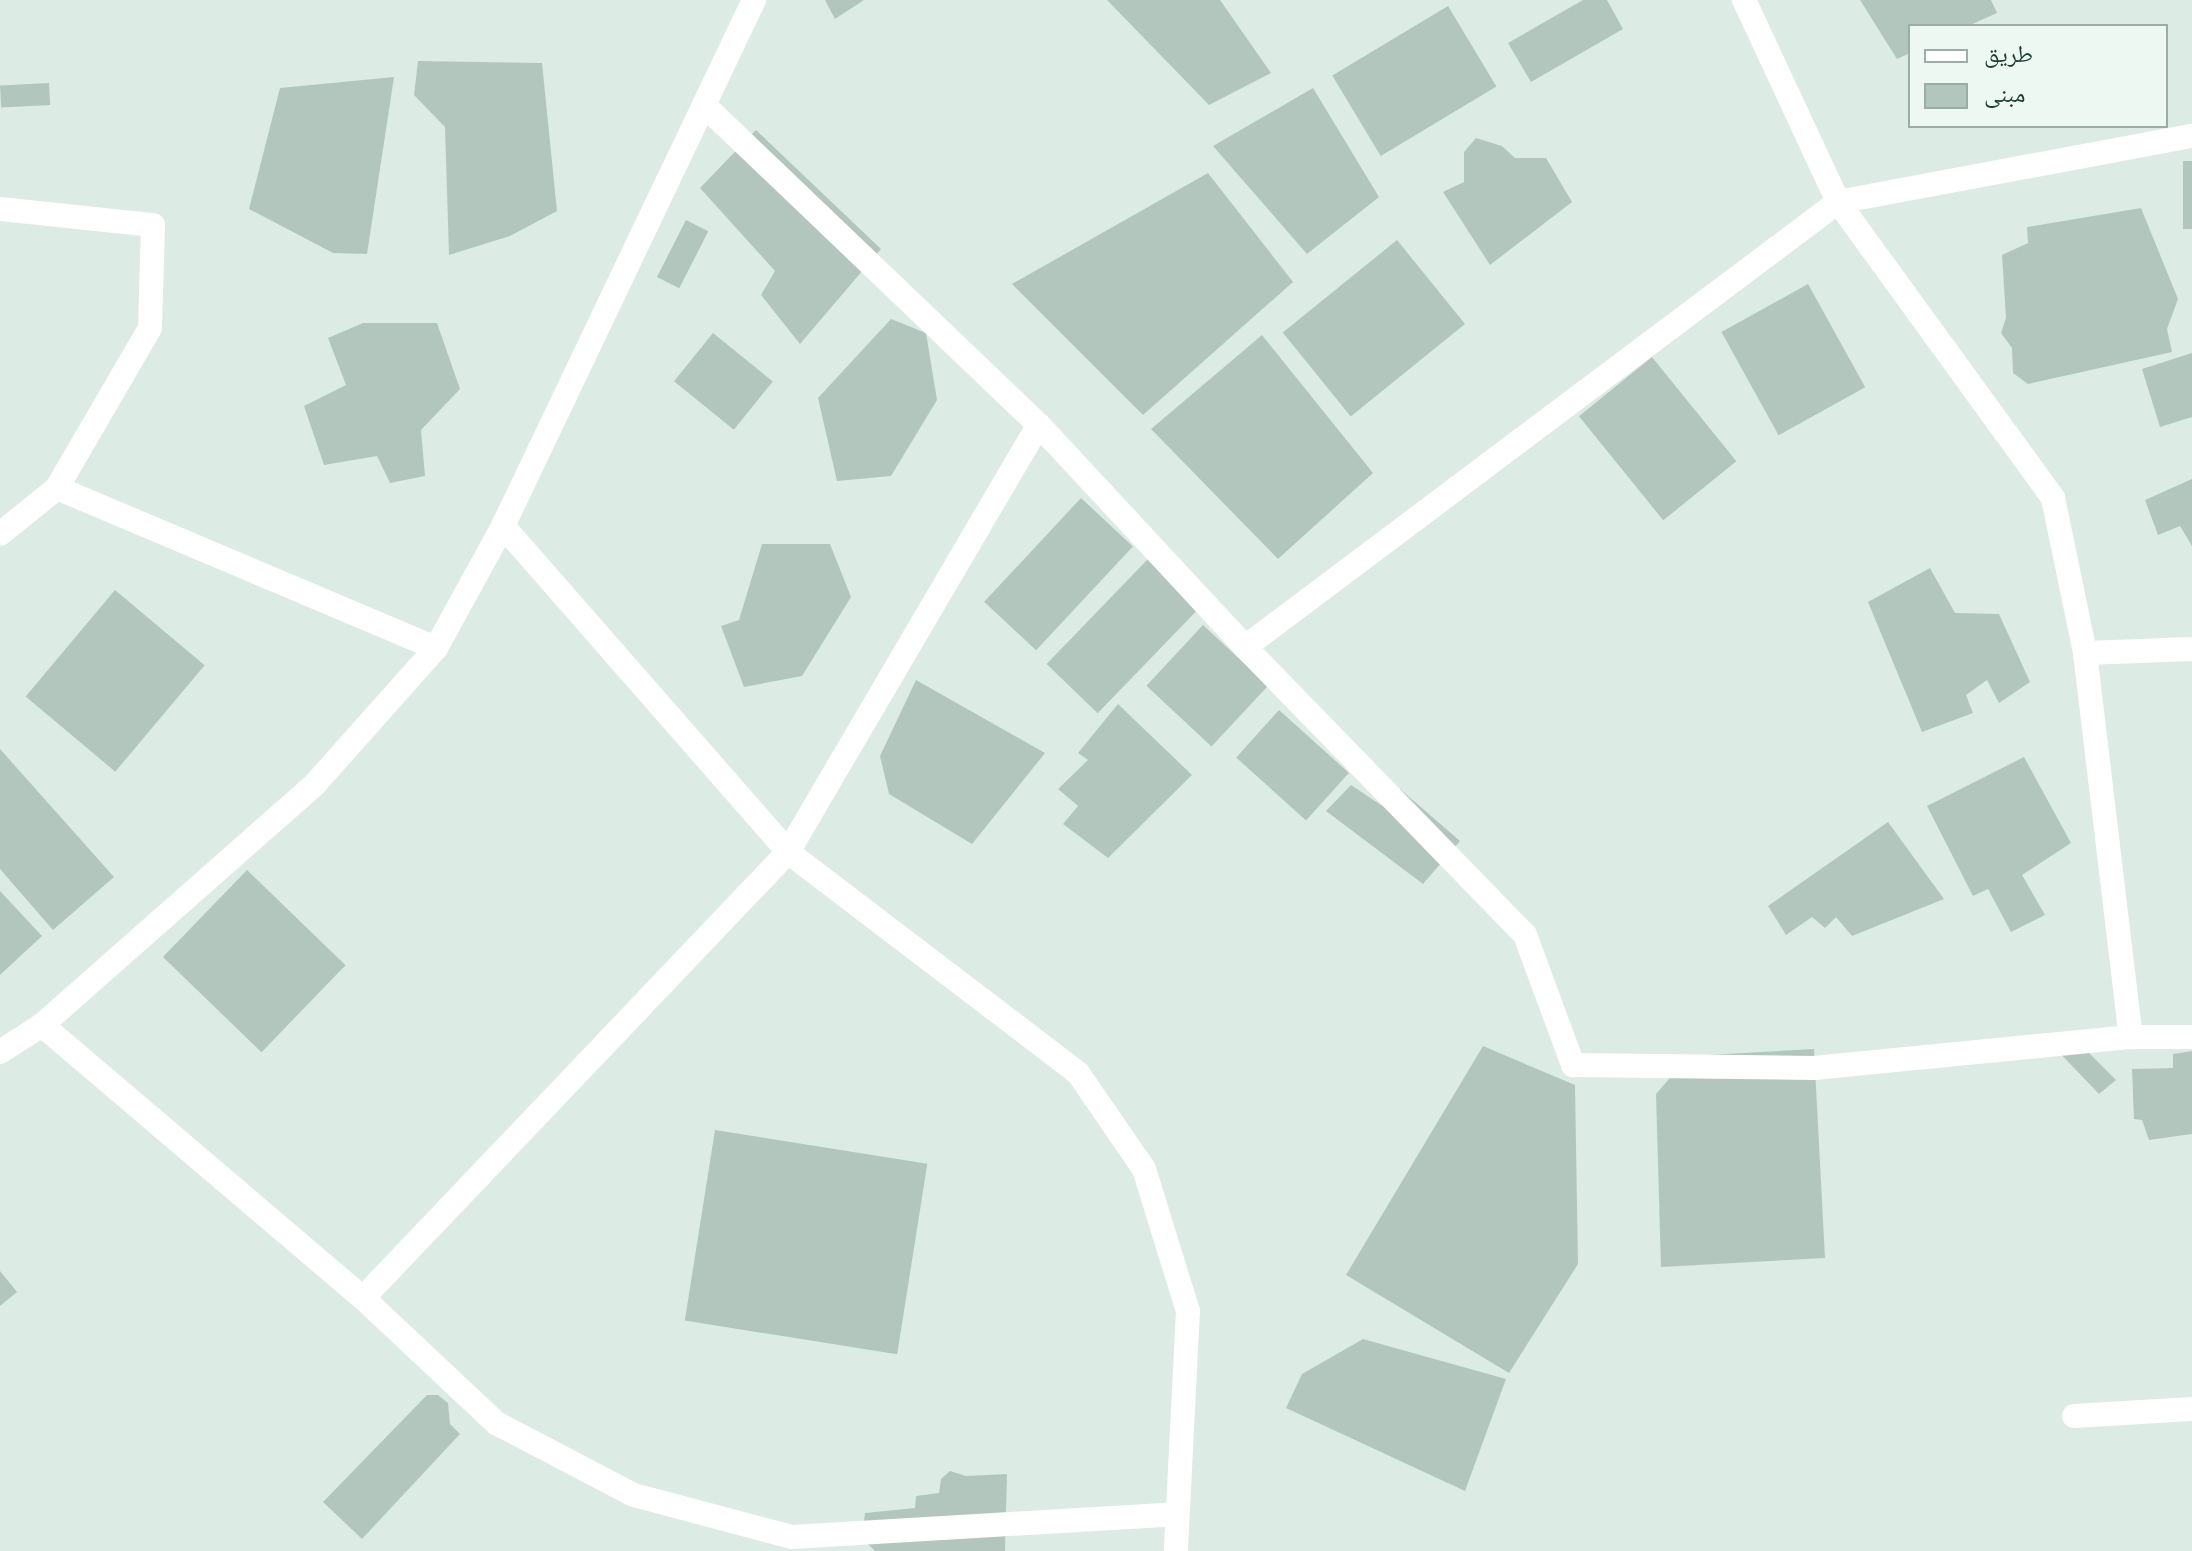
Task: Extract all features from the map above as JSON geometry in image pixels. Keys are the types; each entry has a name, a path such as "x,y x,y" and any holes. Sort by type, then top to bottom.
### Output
{"street":[{"path":"0,1052 42,1025 315,784 436,648 503,526 754,0"},
{"path":"1744,0 1838,202 2053,498 2085,653 2131,1037"},
{"path":"704,105 1039,425 1245,647 1525,935 1573,1065 1814,1068 2131,1037 2192,1037"},
{"path":"1245,647 1838,202 2192,136"},
{"path":"0,209 153,225 150,328 57,488 0,534"},
{"path":"363,1298 788,852 1039,425"},
{"path":"57,488 436,648"},
{"path":"503,526 788,852 1078,1073 1144,1169 1188,1311 1175,1514 1176,1551"},
{"path":"2085,653 2192,649"},
{"path":"42,1025 363,1298 496,1423 634,1495 792,1537 1175,1514"},
{"path":"2074,1416 2192,1409"}],"building":[{"path":"825,0 864,0 835,19"},
{"path":"1107,0 1220,0 1271,73 1209,105"},
{"path":"1583,0 1607,0 1623,29 1531,82 1508,43"},
{"path":"1860,0 1991,0 1997,13 1972,24 1908,24 1908,54 1897,59"},
{"path":"1448,6 1496,87 1381,156 1332,76"},
{"path":"418,61 542,63 557,211 510,236 449,255 445,127 414,95"},
{"path":"394,77 367,254 333,253 249,209 280,88"},
{"path":"49,83 50,105 1,108 0,86"},
{"path":"1313,88 1379,197 1307,254 1213,146"},
{"path":"756,130 881,249 800,344 761,295 775,271 700,188"},
{"path":"1476,138 1502,146 1515,158 1546,158 1572,202 1490,265 1443,192 1464,182 1464,152"},
{"path":"2183,161 2192,161 2192,229 2183,229"},
{"path":"1208,173 1293,282 1143,415 1012,284"},
{"path":"2141,208 2178,299 2167,329 2172,352 2028,384 2013,373 2012,348 2001,333 2006,318 2002,255 2028,243 2027,227"},
{"path":"686,220 708,231 679,288 657,277"},
{"path":"1397,240 1465,324 1351,416 1283,333"},
{"path":"1808,284 1865,387 1779,435 1721,332"},
{"path":"891,319 926,333 937,400 891,476 837,481 818,398"},
{"path":"363,323 437,323 460,389 421,430 425,476 390,483 377,456 324,465 304,406 346,385 328,338"},
{"path":"713,333 773,381 734,430 674,381"},
{"path":"1262,335 1373,473 1278,559 1151,429"},
{"path":"2192,353 2192,417 2160,427 2142,369"},
{"path":"1652,357 1736,461 1663,520 1579,416"},
{"path":"2192,479 2192,546 2180,526 2158,535 2145,500"},
{"path":"1081,498 1133,546 1036,650 984,602"},
{"path":"762,544 830,544 851,597 802,676 744,687 721,626 739,620"},
{"path":"1148,559 1199,608 1098,713 1047,664"},
{"path":"1930,568 1955,613 1999,614 2030,682 1999,703 1987,680 1966,695 1973,713 1922,732 1868,602"},
{"path":"115,590 205,665 115,772 26,696"},
{"path":"1203,625 1268,686 1211,746 1146,686"},
{"path":"916,680 1045,753 972,844 889,794 880,756"},
{"path":"1118,704 1192,775 1108,858 1063,824 1078,806 1058,789 1088,760 1078,753"},
{"path":"1279,710 1349,773 1306,820 1236,758"},
{"path":"0,749 114,877 53,930 0,869"},
{"path":"2024,757 2071,843 2022,875 2045,915 2011,932 1988,889 1973,896 1927,806"},
{"path":"1351,785 1384,807 1400,789 1460,841 1423,884 1326,811"},
{"path":"1888,822 1944,899 1852,936 1836,917 1825,928 1812,917 1786,935 1768,906"},
{"path":"247,870 346,965 261,1052 163,957"},
{"path":"0,891 42,936 0,975"},
{"path":"2072,1036 2116,1080 2099,1094 2054,1047"},
{"path":"1483,1046 1575,1085 1578,1264 1509,1373 1346,1275"},
{"path":"1814,1049 1825,1258 1661,1267 1656,1094 1689,1056"},
{"path":"2192,1051 2192,1134 2149,1140 2142,1120 2134,1119 2132,1069 2173,1068 2173,1054"},
{"path":"715,1130 927,1164 897,1354 685,1321"},
{"path":"0,1271 17,1292 0,1306"},
{"path":"1363,1339 1506,1379 1465,1491 1286,1408 1302,1374"},
{"path":"427,1395 438,1395 448,1403 450,1424 460,1434 362,1539 323,1502"},
{"path":"950,1471 966,1476 1007,1474 1005,1551 875,1551 862,1538 865,1513 915,1508 916,1496 939,1493 941,1479"}]}
